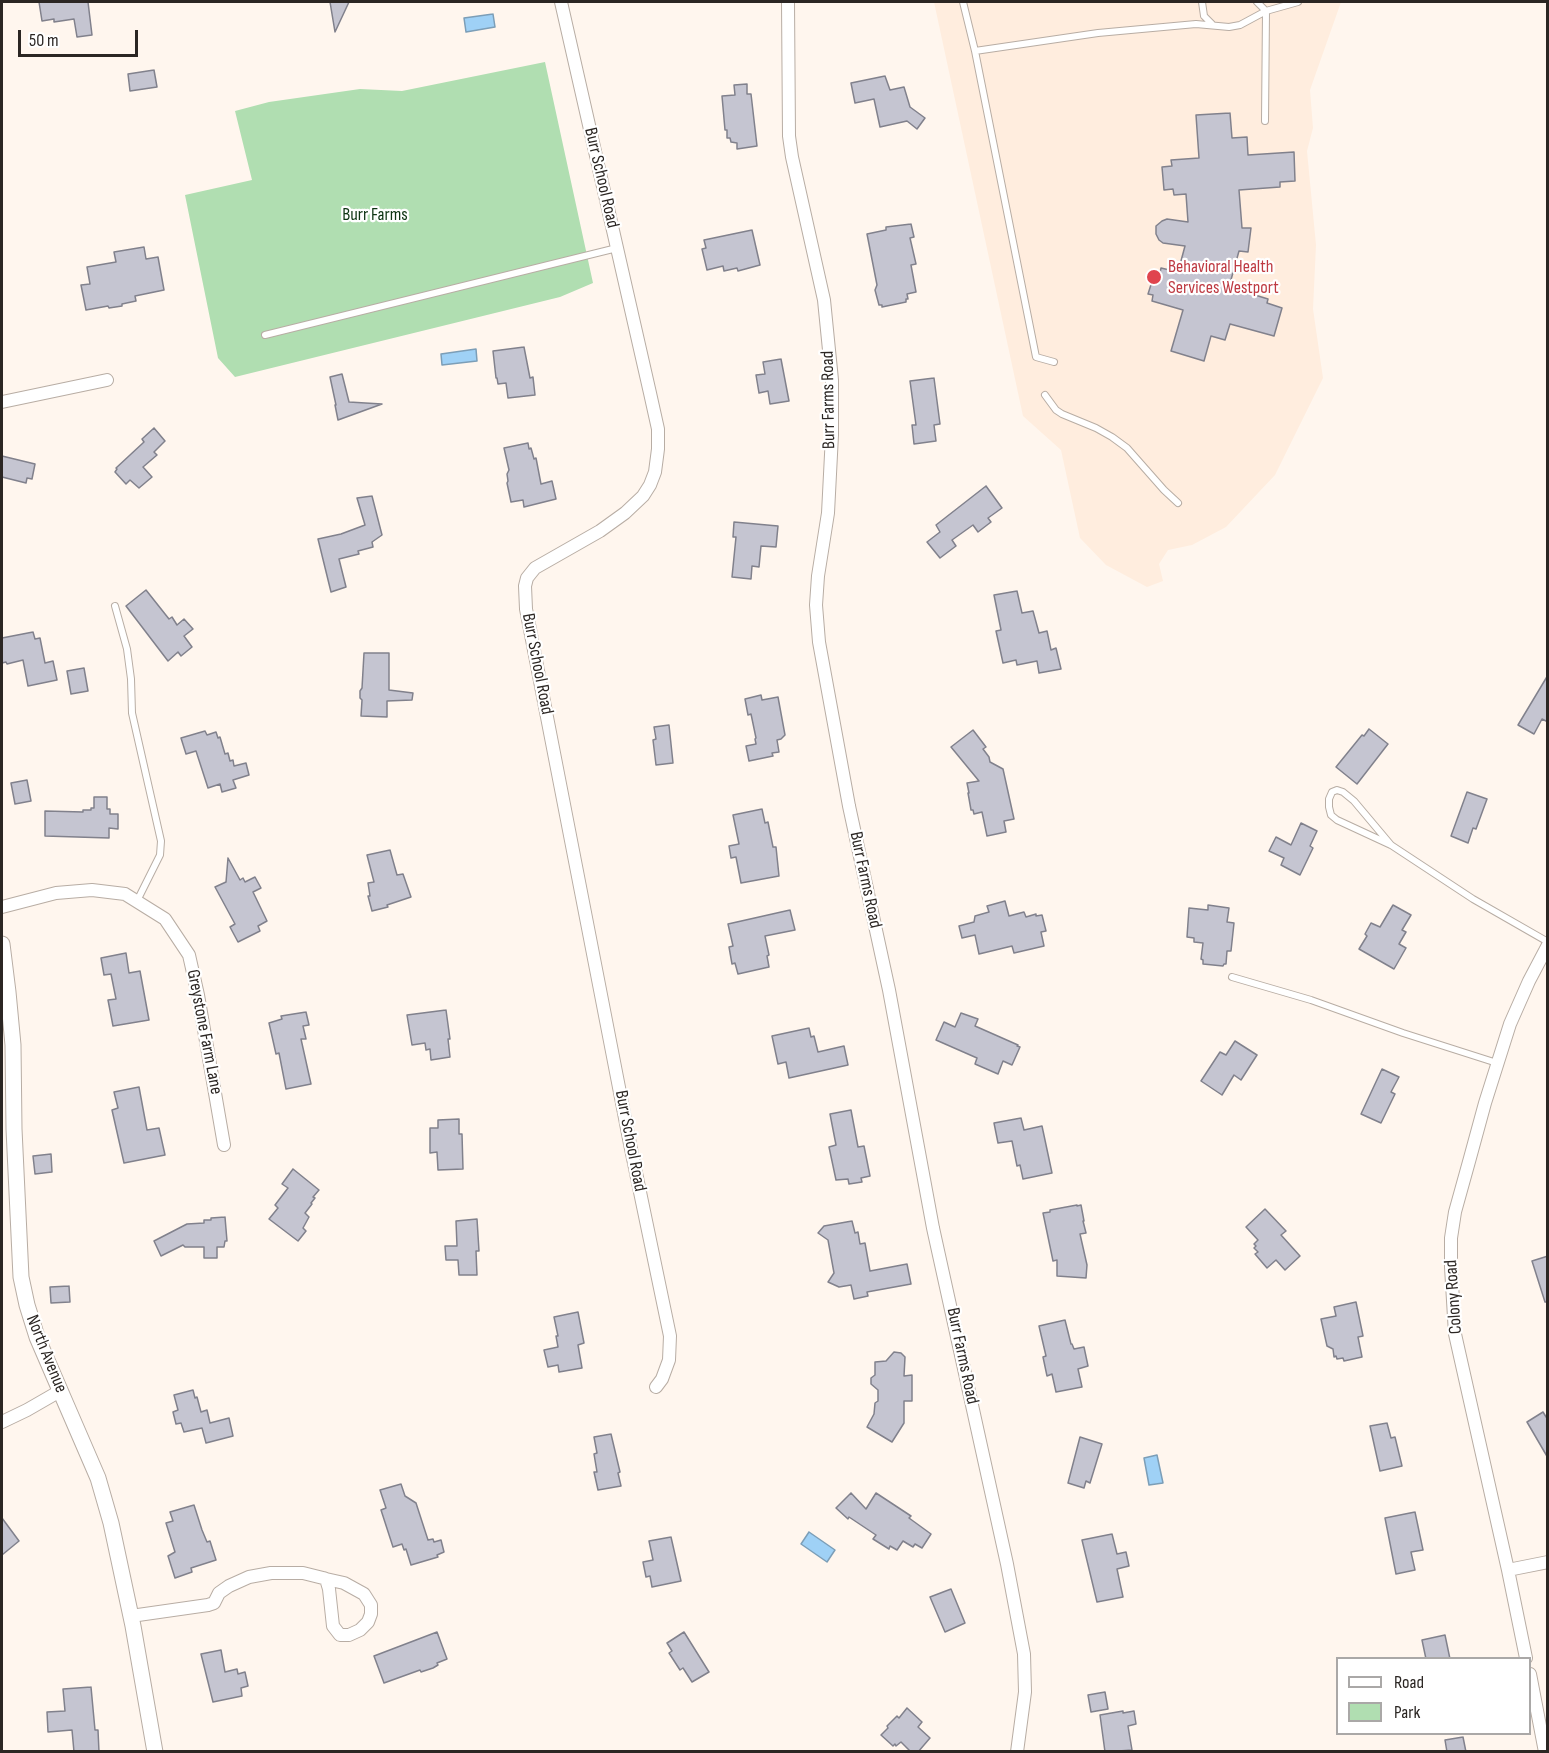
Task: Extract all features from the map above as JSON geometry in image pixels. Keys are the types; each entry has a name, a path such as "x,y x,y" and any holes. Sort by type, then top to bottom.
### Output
{"street":[{"name":"Burr School Road","path":"561,2 658,429 658,449 655,472 643,495 625,513 600,531 535,568 527,578 525,586 526,609 630,1144 670,1336 666,1371 656,1387"},
{"name":"Burr Farms Road","path":"788,2 789,136 824,300 832,380 828,513 816,605 819,642 849,806 889,990 933,1228 1007,1564 1022,1643 1025,1692 1017,1752"},
{"path":"2,402 107,380"},
{"name":"Greystone Farm Lane","path":"2,907 56,893 92,890 125,894 165,919 189,955 224,1145"},
{"name":"Colony Road","path":"1526,1657 1455,1334 1450,1267 1455,1212 1482,1114 1510,1024 1548,944"},
{"name":"North Avenue","path":"2,945 9,992 13,1046 14,1130 21,1276 37,1337 98,1478 111,1523 155,1752"},
{"path":"2,1422 60,1391"},
{"path":"1508,1570 1548,1562"},
{"path":"130,1616 208,1605 214,1602 219,1593 229,1586 249,1577 272,1573 303,1573 344,1583 364,1594 371,1605 371,1614 368,1622 360,1630 349,1635 340,1635 333,1626 326,1579"},
{"path":"1531,1679 1545,1752"}],"lane":[{"path":"963,2 975,51 1036,357 1054,362"},
{"path":"1202,2 1204,16 1212,25"},
{"path":"1257,2 1266,11 1265,121"},
{"path":"975,51 1098,33 1196,24 1229,27 1240,25 1266,11 1298,2"},
{"path":"265,335 617,248"},
{"path":"1045,396 1062,414 1112,436 1127,448 1178,503"},
{"path":"115,606 127,649 132,713 160,841 160,855 137,901"},
{"path":"1391,845 1354,801 1343,792 1337,790 1332,792 1329,807 1331,815 1337,820 1391,845 1473,899 1548,944"},
{"path":"1232,977 1311,1000 1403,1033 1498,1063"}],"shaded area":[{"name":"Behavioral Health Services Westport","path":"934,2 1341,2 1310,90 1313,128 1307,151 1316,245 1313,309 1323,378 1275,475 1226,527 1192,545 1168,550 1159,564 1163,581 1147,587 1106,565 1080,538 1061,450 1023,416"}],"green space":[{"name":"Burr Farms","path":"545,62 593,283 560,297 235,377 218,358 185,195 252,180 235,111 269,102 360,89 402,91"}],"water":[{"path":"493,14 495,27 466,32 464,18"},
{"path":"476,349 477,361 442,365 441,354"},
{"path":"1157,1455 1163,1483 1149,1485 1144,1458"},
{"path":"809,1532 835,1550 827,1562 801,1544"}],"building":[{"path":"39,2 88,2 92,35 77,37 74,19 42,21"},
{"path":"330,2 349,2 335,32"},
{"path":"154,70 157,87 130,91 128,74"},
{"path":"885,76 890,90 904,87 910,107 925,118 917,129 907,121 880,127 874,99 855,103 851,83"},
{"path":"747,84 747,94 751,94 757,146 737,149 737,143 727,138 722,96 735,95 734,85"},
{"path":"1230,113 1232,138 1247,137 1248,155 1294,152 1295,181 1280,182 1280,187 1239,190 1242,228 1251,228 1248,252 1239,251 1229,287 1268,299 1267,303 1282,308 1274,336 1230,324 1225,340 1211,336 1204,361 1171,351 1183,310 1152,301 1153,295 1148,294 1155,272 1160,273 1161,268 1178,272 1185,246 1163,243 1156,234 1156,226 1167,219 1188,222 1186,194 1174,195 1173,189 1164,190 1162,167 1172,166 1171,160 1199,158 1196,115"},
{"path":"911,224 914,237 910,238 916,264 911,265 916,292 907,294 906,302 882,307 879,305 875,290 877,285 867,234 886,230 886,227"},
{"path":"752,230 760,265 738,271 737,268 724,271 723,266 707,270 702,249 706,248 704,240"},
{"path":"144,247 146,259 158,257 164,290 135,296 136,301 122,304 122,306 86,310 81,285 90,284 87,267 116,262 114,252"},
{"path":"524,347 530,378 533,377 535,395 508,398 506,383 498,384 496,378 493,351"},
{"path":"781,359 789,401 770,404 768,391 759,393 756,375 765,374 763,362"},
{"path":"342,374 349,402 382,404 338,420 330,377"},
{"path":"934,378 940,424 934,425 936,441 914,444 912,425 916,425 910,381"},
{"path":"154,428 165,441 154,452 157,455 143,467 152,477 139,488 130,480 126,484 115,472 116,468 144,442 142,439"},
{"path":"528,443 534,459 536,458 541,484 552,481 556,499 524,507 523,500 511,502 507,483 509,470 504,448"},
{"path":"2,456 35,464 32,479 27,478 26,483 2,477"},
{"path":"986,486 1002,508 988,518 991,522 978,532 973,525 952,540 956,546 940,558 927,542 940,532 936,525"},
{"path":"372,496 382,535 372,542 373,547 358,551 359,554 339,559 346,587 331,592 318,539 365,525 357,498"},
{"path":"734,522 778,526 776,547 761,546 759,567 752,566 751,579 732,577 736,537 733,537"},
{"path":"146,590 169,619 172,617 177,625 184,619 193,629 184,636 192,647 181,656 178,652 168,661 126,606"},
{"path":"1017,591 1022,613 1033,611 1039,633 1047,631 1051,650 1056,648 1061,669 1039,673 1037,661 1017,665 1016,660 1003,663 996,631 1001,630 994,595"},
{"path":"33,632 35,639 40,638 45,663 53,661 57,680 28,686 23,660 2,663 2,638"},
{"path":"364,653 389,653 389,690 413,693 412,700 387,701 387,717 361,716 360,691"},
{"path":"84,668 88,691 71,694 67,671"},
{"path":"1548,675 1548,722 1542,719 1534,734 1518,725"},
{"path":"761,695 762,700 778,697 785,735 777,740 779,752 772,753 773,756 749,761 746,746 756,744 756,738 745,699"},
{"path":"669,725 673,763 656,765 654,727"},
{"path":"1369,729 1388,744 1357,784 1336,767"},
{"path":"973,730 986,747 983,749 990,762 1003,769 1014,819 1004,821 1006,832 987,836 982,812 974,814 971,810 967,783 979,781 951,747"},
{"path":"205,731 207,735 216,732 218,738 220,737 225,754 228,753 234,766 246,763 249,775 233,780 236,788 222,792 220,784 208,788 196,751 186,754 181,738"},
{"path":"27,780 31,801 15,804 11,783"},
{"path":"1467,792 1487,799 1468,843 1451,836"},
{"path":"94,797 107,797 107,809 110,809 110,814 118,814 118,829 109,828 109,838 45,836 45,811 83,812 83,810 91,810 94,808"},
{"path":"762,809 765,823 768,822 773,847 776,847 779,876 741,883 736,857 731,858 729,846 739,844 733,815"},
{"path":"1301,823 1317,831 1310,846 1313,848 1300,875 1281,865 1284,858 1269,851 1276,837 1291,845"},
{"path":"390,850 397,875 403,874 411,897 372,911 368,896 370,896 368,883 374,882 367,855"},
{"path":"228,858 240,880 243,878 245,882 255,877 261,888 253,892 267,921 258,926 260,931 238,942 230,927 235,924 215,887 226,882"},
{"path":"1005,901 1009,916 1024,912 1026,917 1042,915 1046,931 1041,932 1044,946 1014,953 1012,946 979,954 975,935 962,938 959,926 974,922 975,916 989,912 987,906"},
{"path":"1208,905 1229,908 1227,922 1234,923 1231,951 1227,951 1226,964 1223,966 1203,964 1201,959 1203,943 1194,942 1194,938 1187,937 1189,908 1208,910"},
{"path":"1393,905 1411,915 1402,930 1406,932 1399,944 1406,948 1394,969 1359,949 1367,936 1365,934 1371,923 1380,927"},
{"path":"790,910 795,930 765,936 769,967 738,974 735,963 732,964 729,947 733,946 728,924"},
{"path":"126,953 129,973 140,971 149,1020 113,1026 108,1000 116,999 111,974 104,975 101,958"},
{"path":"446,1010 450,1057 431,1060 430,1049 426,1050 425,1043 412,1045 407,1015"},
{"path":"306,1012 309,1025 303,1026 306,1039 301,1039 311,1084 286,1089 279,1053 276,1054 269,1023 282,1019 281,1016"},
{"path":"961,1013 978,1019 975,1026 1020,1047 1012,1065 1003,1061 998,1074 975,1064 977,1058 936,1040 944,1022 955,1027"},
{"path":"809,1028 811,1037 814,1036 818,1052 844,1046 848,1065 789,1078 786,1062 778,1064 772,1036"},
{"path":"1235,1041 1257,1055 1241,1080 1234,1075 1222,1095 1201,1081 1220,1052 1226,1055"},
{"path":"1382,1069 1399,1077 1391,1092 1395,1094 1381,1123 1361,1114"},
{"path":"139,1087 147,1130 159,1128 165,1155 124,1163 112,1110 118,1108 114,1092"},
{"path":"851,1110 858,1147 864,1146 870,1176 861,1178 862,1182 849,1184 848,1179 836,1180 829,1147 836,1145 830,1114"},
{"path":"1021,1118 1024,1130 1042,1126 1052,1173 1023,1179 1020,1165 1017,1166 1012,1141 998,1143 994,1123"},
{"path":"459,1119 463,1169 438,1170 437,1152 430,1153 430,1128 438,1128 438,1120"},
{"path":"51,1154 52,1172 35,1174 33,1156"},
{"path":"293,1169 319,1190 305,1213 309,1217 303,1228 306,1231 298,1241 269,1219 278,1208 275,1205 288,1188 282,1184"},
{"path":"1081,1205 1086,1233 1080,1234 1087,1265 1086,1278 1057,1276 1057,1260 1053,1261 1043,1213"},
{"path":"1265,1209 1286,1231 1281,1235 1300,1256 1285,1270 1276,1260 1267,1268 1255,1254 1258,1252 1254,1244 1258,1240 1246,1227"},
{"path":"225,1217 227,1241 224,1247 217,1247 217,1258 204,1258 204,1247 185,1247 183,1245 161,1256 154,1241 187,1224 204,1223 204,1220 211,1220 211,1218"},
{"path":"477,1219 479,1251 476,1251 477,1275 459,1275 458,1260 446,1260 445,1246 457,1246 456,1221"},
{"path":"852,1221 855,1233 858,1232 860,1244 865,1243 870,1271 907,1264 911,1284 867,1292 868,1296 854,1299 851,1285 839,1287 828,1282 834,1273 828,1240 818,1233 824,1226"},
{"path":"1548,1256 1548,1302 1545,1302 1532,1261"},
{"path":"69,1286 70,1302 51,1303 50,1287"},
{"path":"1356,1302 1363,1336 1358,1337 1362,1357 1344,1361 1343,1358 1334,1357 1333,1349 1327,1346 1321,1319 1336,1316 1334,1307"},
{"path":"578,1312 584,1343 578,1345 582,1368 559,1372 558,1365 548,1367 544,1350 558,1347 554,1317"},
{"path":"1065,1320 1071,1344 1074,1349 1084,1347 1088,1366 1078,1369 1082,1387 1056,1392 1052,1374 1047,1376 1043,1357 1046,1356 1039,1326"},
{"path":"894,1352 901,1353 905,1357 904,1376 912,1375 912,1401 904,1401 904,1423 892,1442 867,1427 874,1414 875,1403 878,1401 878,1390 871,1384 871,1378 875,1375 875,1362 886,1361"},
{"path":"193,1390 201,1412 207,1410 210,1423 229,1418 233,1436 206,1443 202,1428 184,1432 181,1423 176,1424 173,1412 178,1410 174,1395"},
{"path":"1543,1412 1548,1420 1548,1458 1527,1422"},
{"path":"1387,1423 1391,1438 1395,1437 1402,1466 1380,1471 1370,1426"},
{"path":"611,1434 621,1486 598,1490 594,1472 597,1472 594,1454 597,1453 594,1437"},
{"path":"1080,1437 1102,1444 1090,1483 1086,1481 1084,1488 1068,1483"},
{"path":"401,1484 405,1496 416,1503 428,1540 433,1539 434,1542 441,1540 444,1552 437,1555 438,1557 411,1565 402,1544 393,1547 381,1510 386,1508 380,1490"},
{"path":"851,1493 866,1509 876,1493 911,1516 909,1518 931,1534 922,1548 915,1544 913,1547 903,1541 897,1550 890,1546 889,1549 873,1539 876,1535 849,1517 848,1519 836,1508"},
{"path":"194,1505 202,1530 207,1542 210,1541 216,1560 191,1568 192,1572 175,1578 168,1556 175,1552 166,1523 173,1521 170,1512"},
{"path":"1415,1512 1423,1550 1411,1552 1415,1570 1396,1574 1385,1518"},
{"path":"2,1518 19,1541 2,1555"},
{"path":"1112,1534 1117,1554 1126,1552 1129,1566 1117,1569 1123,1597 1097,1602 1082,1540"},
{"path":"671,1537 681,1581 652,1587 650,1576 646,1577 643,1562 653,1560 649,1541"},
{"path":"951,1589 965,1623 945,1632 930,1597"},
{"path":"437,1632 447,1659 437,1663 438,1665 433,1668 421,1672 420,1670 384,1683 374,1656"},
{"path":"684,1632 709,1672 692,1682 683,1668 680,1670 669,1653 672,1651 667,1643"},
{"path":"1445,1635 1450,1657 1426,1657 1422,1640"},
{"path":"221,1650 225,1672 237,1669 238,1674 245,1672 248,1686 241,1688 242,1696 213,1702 201,1654"},
{"path":"91,1687 99,1752 74,1752 72,1730 48,1732 47,1712 65,1711 63,1689"},
{"path":"1105,1692 1108,1709 1091,1712 1088,1695"},
{"path":"907,1708 922,1722 918,1727 930,1738 918,1752 911,1752 901,1742 893,1746 881,1735 888,1728 887,1726 897,1716 899,1718"},
{"path":"1123,1711 1123,1713 1134,1711 1136,1724 1128,1726 1132,1750 1105,1752 1100,1715"},
{"path":"1463,1737 1466,1752 1447,1752 1445,1740"}],"place":[{"name":"Behavioral Health Services Westport","path":"1154,277"}]}
